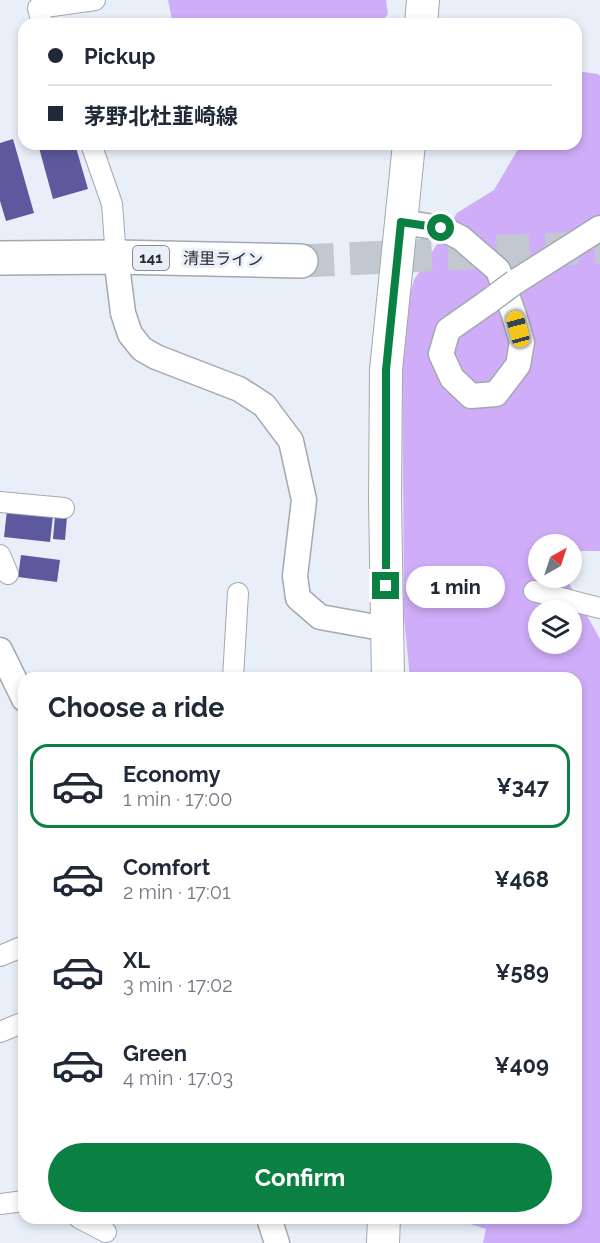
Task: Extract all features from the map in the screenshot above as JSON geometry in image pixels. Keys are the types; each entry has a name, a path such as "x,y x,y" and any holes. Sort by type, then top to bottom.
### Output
{"highway":[{"name":"清里ライン","path":"0,258 116,257 301,261"}],"main road":[{"path":"422,18 423,0"},
{"path":"388,672 385,500 386,370 408,150"},
{"path":"383,1243 384,1224"}],"street":[{"path":"40,18 38,8 95,0"},
{"path":"93,150 112,204 123,314 130,334 142,349 156,357 239,389 264,405 291,441 304,500 295,576 298,598 320,617 387,629"},
{"path":"401,222 441,228 461,238 498,270 514,315 522,342 518,365 496,394 471,396 452,378 441,354 448,330 488,302 515,282 600,228"},
{"path":"0,502 64,508"},
{"path":"0,555 8,574"},
{"path":"534,591 600,608"},
{"path":"233,672 238,593"},
{"path":"0,650 18,687"},
{"path":"0,956 18,948"},
{"path":"0,1032 18,1024"},
{"path":"0,1204 18,1202"},
{"path":"91,1224 106,1231"},
{"path":"270,1224 277,1243"},
{"path":"88,1243 106,1231"}],"shaded area":[{"path":"168,0 386,0 388,14 385,18 172,18"},
{"path":"582,72 600,76 600,551 582,551 582,534 528,534 528,588 572,588 578,600 528,600 528,654 582,654 582,607 600,639 600,1243 483,1243 486,1229 470,1224 582,1224 582,672 409,672 404,618 402,319 414,280 457,213 494,190 517,150 582,150"}],"building":[{"path":"13,139 34,213 6,221 0,201 0,143"},
{"path":"40,150 77,150 88,189 53,199"},
{"path":"7,510 53,515 50,542 4,537"},
{"path":"55,515 67,517 65,540 53,539"},
{"path":"21,555 60,560 57,582 18,577"}],"tunnel":[{"path":"301,261 600,247"}],"route":[{"path":"386,586 386,370 401,222 441,228"}]}
